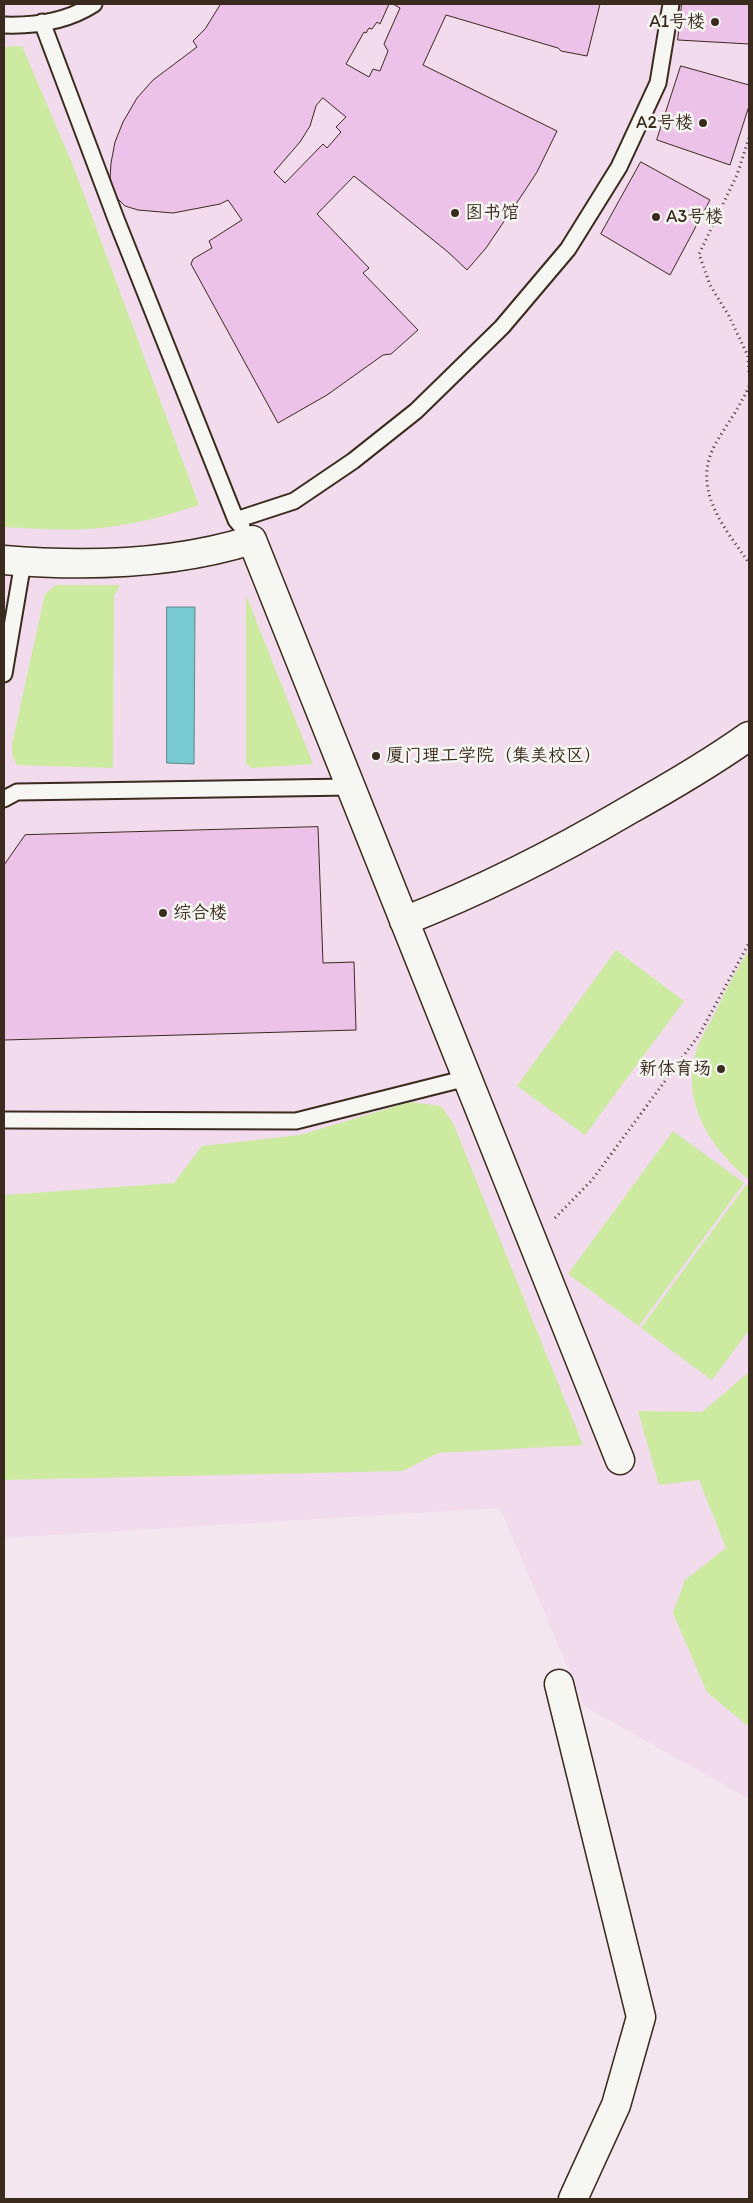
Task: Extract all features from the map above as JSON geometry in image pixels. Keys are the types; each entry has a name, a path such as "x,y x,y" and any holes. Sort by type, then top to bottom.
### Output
{"street":[{"path":"13,561 61,565 129,562 185,556 226,548 244,530 351,787 620,1460"},
{"path":"404,921 464,898 557,852 710,764 749,736"},
{"path":"559,1684 640,2017 616,2104 573,2199"}],"lane":[{"path":"4,25 25,25 59,19 94,4"},
{"path":"42,22 116,218 244,530 294,501 353,461 416,411 502,327 568,249 619,167 658,83 671,4"},
{"path":"4,674 13,561"},
{"path":"4,799 17,792 351,787"},
{"path":"4,1120 296,1121 467,1078"}],"path":[{"path":"749,138 737,176 699,254 710,285 729,316 748,356 749,375"},
{"path":"749,386 738,410 715,444 705,470 712,509 749,563"},
{"path":"532,1242 592,1180 699,1035 749,943"}],"shaded area":[{"name":"厦门理工学院（集美校区）","path":"4,4 749,4 749,1799 584,1706 500,1508 4,1538"}],"green space":[{"path":"22,46 74,168 199,505 148,520 102,528 60,530 4,527 4,47"},
{"path":"56,585 120,585 114,596 113,768 17,765 12,755 12,744 45,594"},
{"path":"246,595 313,764 253,768 246,764"},
{"path":"616,950 684,1001 585,1135 517,1086"},
{"name":"新体育场","path":"749,950 749,1180 723,1155 703,1125 693,1092 692,1074 696,1050 700,1040"},
{"path":"410,1102 441,1106 453,1123 583,1445 438,1453 403,1471 4,1480 4,1195 174,1183 202,1146 300,1135"},
{"path":"673,1131 744,1183 639,1326 568,1274"},
{"path":"746,1185 749,1187 749,1330 712,1380 641,1328"},
{"path":"749,1372 749,1727 707,1692 673,1613 685,1580 726,1548 699,1480 659,1485 638,1411 702,1412"}],"water":[{"path":"167,607 195,607 194,764 167,763"}],"building":[{"name":"图书馆","path":"221,4 389,4 380,24 377,22 372,29 369,28 366,33 364,32 346,64 369,77 373,69 380,71 388,51 384,44 400,8 393,4 600,4 587,56 561,51 558,48 446,15 423,65 557,131 537,172 486,248 467,270 448,252 354,176 317,214 369,268 363,273 418,330 391,354 383,355 327,395 278,423 191,264 193,259 212,248 209,241 242,220 228,200 220,204 173,213 138,210 125,206 112,191 110,179 111,163 115,142 123,122 137,98 153,80 197,47 193,41 205,29","holes":["323,98 346,117 336,127 341,132 327,148 323,144 285,183 274,172 300,142 310,126 316,106"]},
{"name":"A1号楼","path":"682,4 749,4 749,44 678,40"},
{"name":"A2号楼","path":"681,66 749,85 749,106 730,165 657,140"},
{"name":"A3号楼","path":"641,162 710,200 670,275 601,234"},
{"name":"综合楼","path":"318,827 323,963 354,962 356,1030 4,1040 4,865 25,835"}],"place":[{"name":"A1号楼","path":"715,22"},
{"name":"A2号楼","path":"703,123"},
{"name":"图书馆","path":"455,213"},
{"name":"A3号楼","path":"656,217"},
{"name":"厦门理工学院（集美校区）","path":"376,756"},
{"name":"综合楼","path":"163,913"},
{"name":"新体育场","path":"721,1069"}]}
